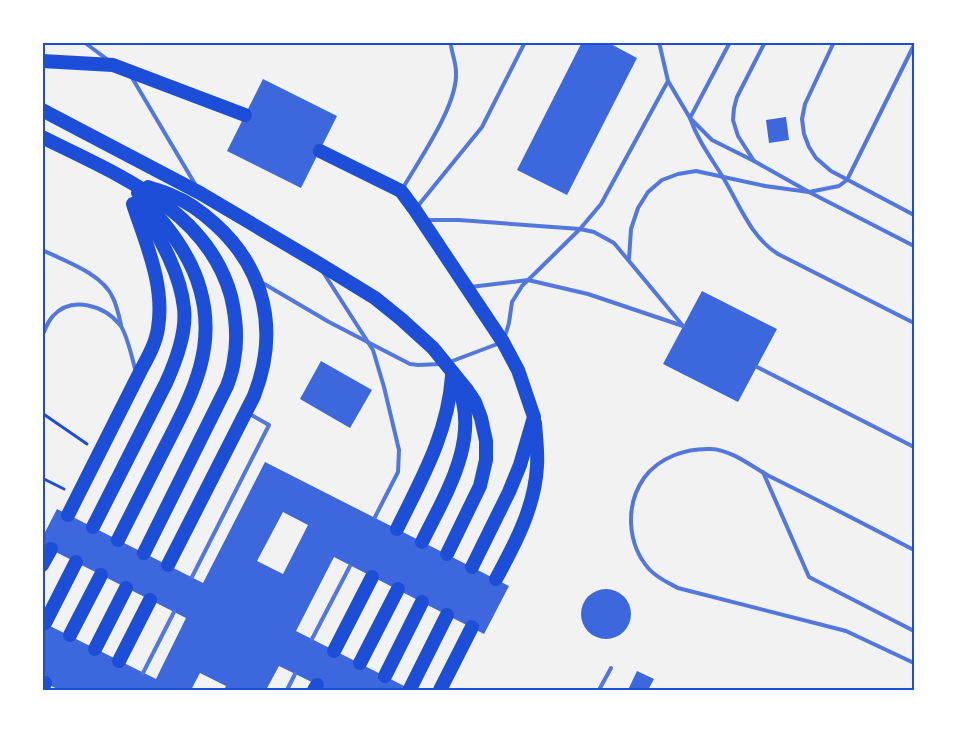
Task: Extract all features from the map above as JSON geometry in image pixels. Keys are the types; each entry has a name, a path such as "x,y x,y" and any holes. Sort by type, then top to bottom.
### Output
{"highway":[{"path":"42,61 113,65 245,115"},
{"path":"42,110 200,193 318,263 375,298 433,348 475,402 486,441 486,460 480,486 447,554"},
{"path":"43,138 126,180 166,206 189,224 218,262 227,283 235,312 237,335 234,360 227,386 144,553"},
{"path":"320,150 401,191 502,342 518,370 534,417 537,467 520,533 496,580"},
{"path":"126,180 175,196 209,219 236,246 256,279 263,301 266,324 264,360 260,379 246,412 168,565"},
{"path":"68,515 138,378 158,328 160,301 157,281 126,180"},
{"path":"93,527 174,366 181,342 184,310 174,274 163,246 126,180"},
{"path":"118,540 192,395 205,351 206,331 205,310 200,288 191,267 170,231 126,180"},
{"path":"396,529 432,459 448,408 449,368"},
{"path":"422,542 454,476 463,448 465,410 461,393 449,368"},
{"path":"472,567 509,492 520,465 534,417"},
{"path":"42,565 51,549"},
{"path":"45,623 76,562"},
{"path":"70,636 100,574"},
{"path":"334,650 372,577"},
{"path":"95,648 126,588"},
{"path":"360,663 398,589"},
{"path":"119,661 150,600"},
{"path":"385,676 422,602"},
{"path":"410,689 448,615"},
{"path":"440,690 472,627"}],"lane":[{"path":"84,42 113,65"},
{"path":"401,191 442,120 452,97 456,73 449,42"},
{"path":"466,288 528,280 588,294 683,326 614,243 594,232 580,228 459,220 418,215 482,127 524,42"},
{"path":"659,42 668,81 690,118 702,145 723,177 753,231 768,248 914,323"},
{"path":"690,118 730,42"},
{"path":"754,161 738,136 733,120 734,108 736,97 765,42"},
{"path":"834,42 809,92 802,119 804,134 809,147 816,158 830,171 914,215"},
{"path":"629,259 631,229 638,208 648,192 662,180 678,174 696,171 766,186 809,192 839,186 847,180 914,45"},
{"path":"127,70 200,193"},
{"path":"256,279 329,322 410,364 449,368 502,342 509,323 512,302 522,286 580,228 601,204 668,81"},
{"path":"690,118 712,140 914,246"},
{"path":"42,250 96,277 108,288 113,298 138,378"},
{"path":"318,263 373,350 399,450 400,462 394,482 374,518"},
{"path":"43,333 52,316 61,309 80,305 90,305 110,314 122,326"},
{"path":"757,367 914,447"},
{"path":"192,577 269,425 246,412"},
{"path":"914,550 734,456 713,449 675,454 658,464 644,477 637,491 630,524 633,540 640,556 650,570 662,580 678,588 846,631 914,663"},
{"path":"763,472 809,577 914,631"},
{"path":"312,639 350,566"},
{"path":"143,673 174,612"},
{"path":"599,690 611,668"},
{"path":"287,690 295,674"}],"path":[{"path":"42,413 100,453"},
{"path":"42,478 78,496"}],"building":[{"path":"582,42 607,42 637,58 567,195 517,170"},
{"path":"263,79 337,116 301,188 227,151"},
{"path":"786,117 789,140 769,143 766,120"},
{"path":"702,291 777,329 738,402 663,364"},
{"path":"321,361 372,390 350,428 300,399"},
{"path":"265,462 509,586 484,634 334,557 296,631 412,690 328,690 279,666 266,690 224,690 226,686 200,673 191,690 60,690 42,682 42,622 156,679 186,618 42,545 42,538 57,509 203,583","holes":["283,512 308,525 283,574 257,561"]},
{"path":"606,589 620,593 627,600 631,614 627,628 620,635 606,639 592,635 585,628 581,614 585,600 592,593"},
{"path":"637,671 654,679 648,690 628,690"}]}
